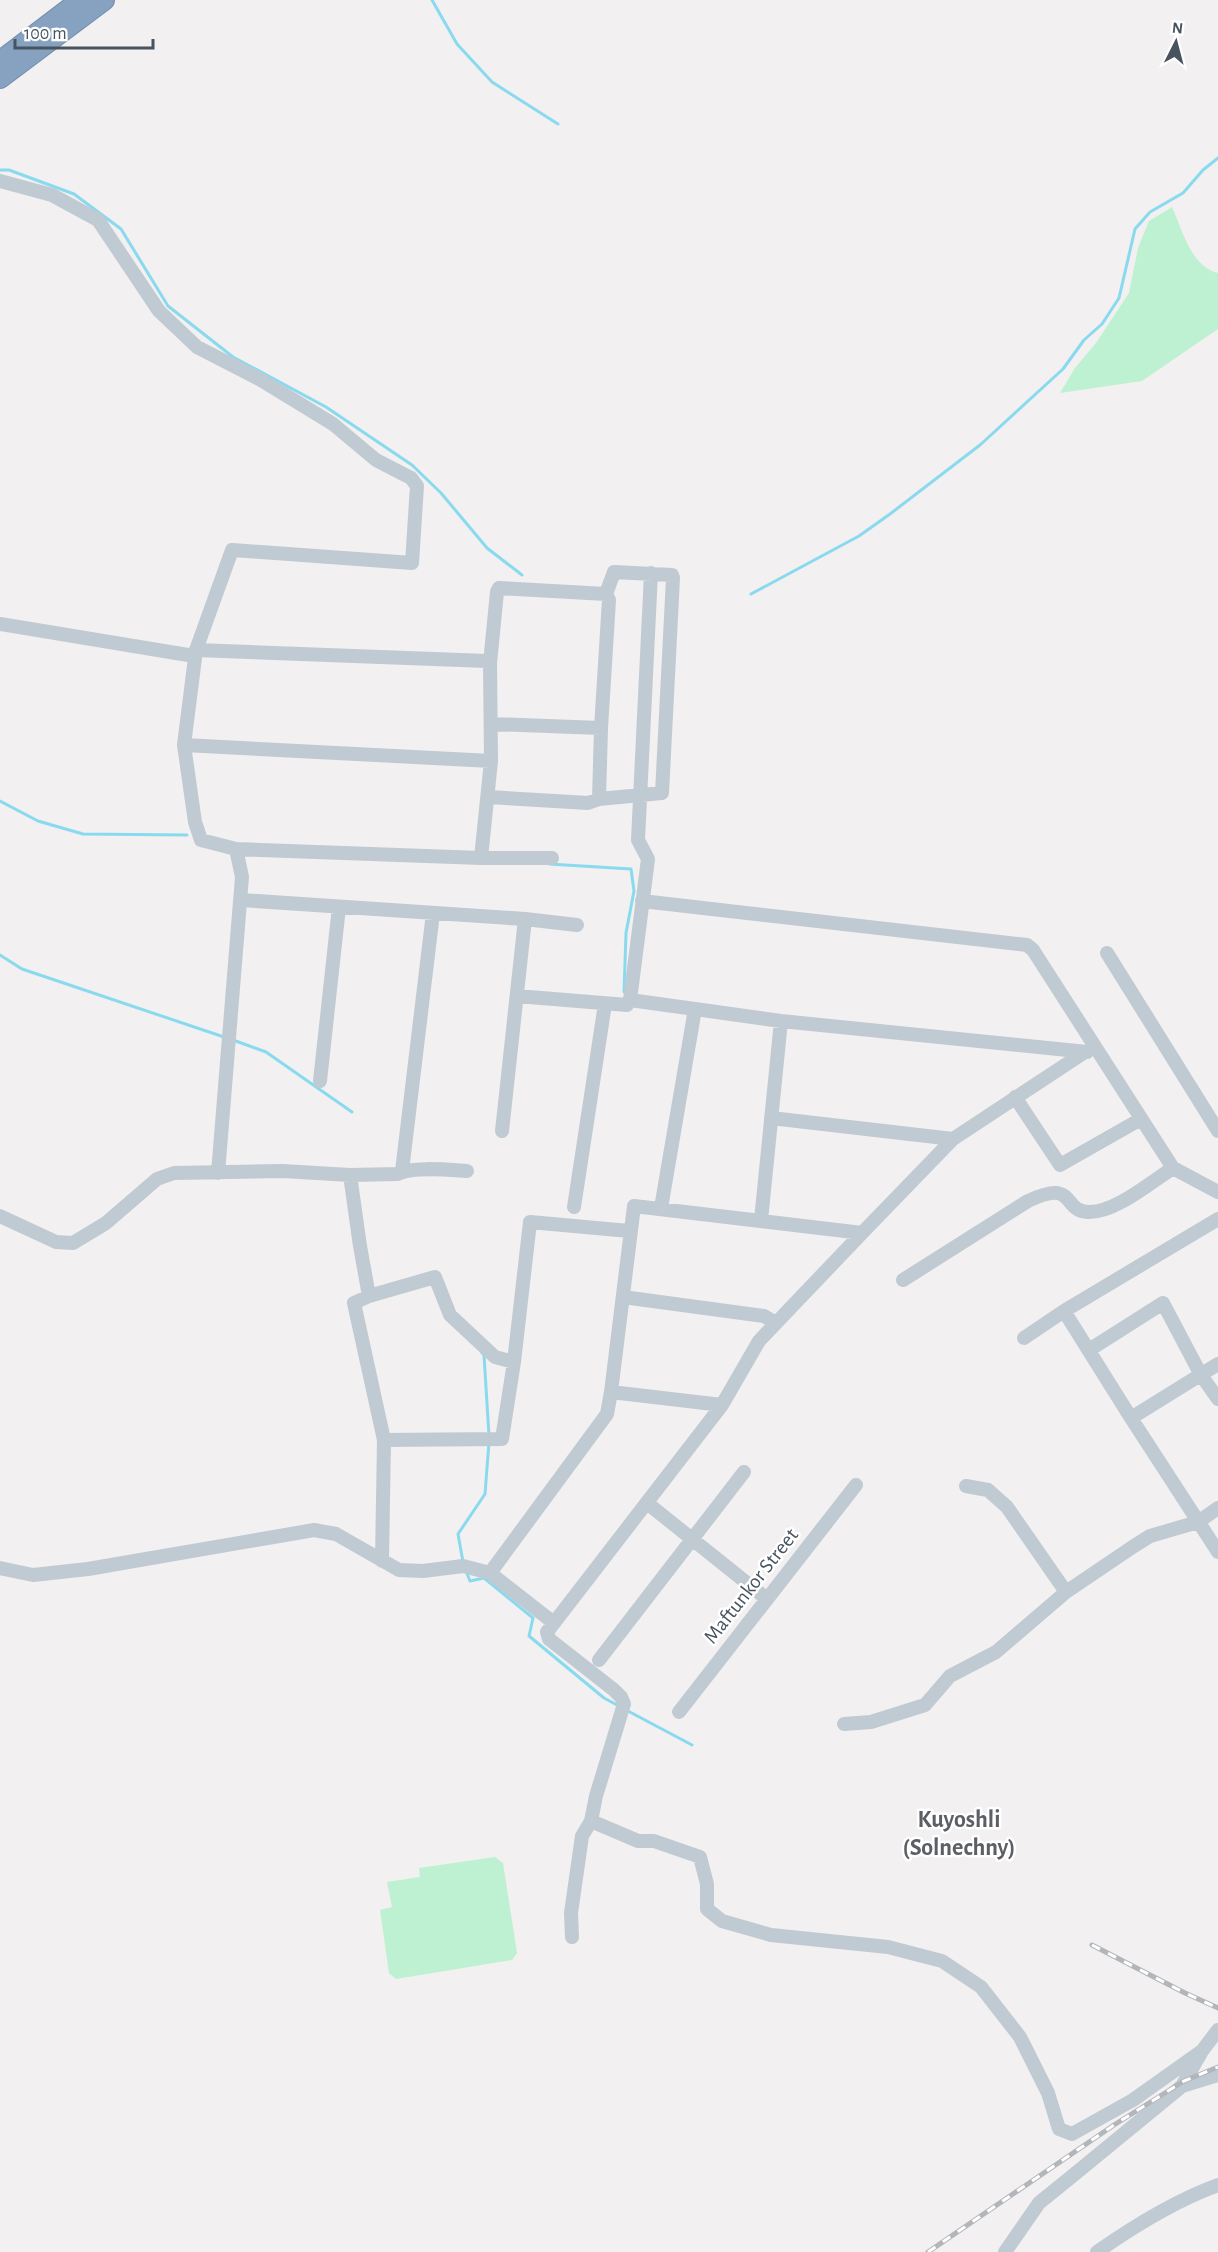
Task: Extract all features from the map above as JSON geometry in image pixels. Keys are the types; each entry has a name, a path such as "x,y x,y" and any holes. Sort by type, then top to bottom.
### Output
{"highway":[{"path":"0,62 81,0"},
{"path":"0,78 104,0"}],"street":[{"path":"0,181 52,195 98,220 159,311 197,347 261,380 333,424 376,460 411,478 417,486 412,562 232,550 195,653 184,745 195,822 201,840 236,849 482,858 552,858"},
{"path":"488,797 588,802 599,798 662,793 674,580 672,575 614,572 606,594 609,600 599,798"},
{"path":"516,996 627,1005 630,1000 648,859 638,840 651,573"},
{"path":"482,858 491,761 490,663 496,592 499,588 606,594"},
{"path":"0,624 195,653 487,661 490,663"},
{"path":"491,724 601,728"},
{"path":"184,745 491,761"},
{"path":"218,1173 241,900 242,877 236,849"},
{"path":"241,900 525,919 578,925"},
{"path":"642,901 1021,943 1033,950 1091,1050 1173,1168 1218,1192"},
{"path":"320,1081 339,907"},
{"path":"402,1171 433,914"},
{"path":"502,1131 525,919"},
{"path":"1107,953 1218,1131"},
{"path":"630,1000 781,1021 1091,1050"},
{"path":"574,1207 605,1004"},
{"path":"661,1208 695,1009"},
{"path":"761,1220 781,1021"},
{"path":"572,1936 572,1913 582,1836 591,1821 596,1796 624,1704 614,1690 549,1639 547,1632 722,1405 759,1341 953,1139 1091,1050"},
{"path":"1015,1097 1060,1165 1141,1119"},
{"path":"771,1118 953,1139"},
{"path":"903,1280 1028,1201 1047,1192 1058,1192 1067,1197 1079,1210 1088,1212 1107,1209 1173,1168"},
{"path":"0,1216 56,1242 73,1243 106,1223 157,1179 174,1173 283,1171 350,1175 398,1174 402,1171 467,1171"},
{"path":"350,1175 369,1296"},
{"path":"490,1573 607,1414 634,1206 862,1233"},
{"path":"1024,1338 1064,1311 1218,1219"},
{"path":"384,1440 502,1439 514,1362 530,1222 629,1232"},
{"path":"382,1562 384,1440 354,1303 369,1296 435,1277 450,1315 495,1357 514,1362"},
{"path":"623,1297 764,1316 776,1323"},
{"path":"1089,1350 1162,1303 1201,1375 1218,1399"},
{"path":"1064,1311 1218,1552"},
{"path":"1131,1418 1218,1364"},
{"path":"611,1392 722,1405"},
{"path":"599,1660 744,1472"},
{"name":"Maftunkor Street","path":"680,1712 855,1485"},
{"path":"966,1486 988,1490 1007,1507 1065,1592"},
{"path":"647,1503 767,1599"},
{"path":"844,1724 871,1722 925,1705 950,1676 996,1652 1065,1592 1150,1536 1197,1522 1218,1508"},
{"path":"0,1568 33,1575 77,1570 314,1530 336,1534 399,1570 423,1571 464,1566 490,1573 554,1623"},
{"path":"591,1821 638,1841 654,1841 700,1857 707,1884 707,1909 722,1922 771,1935 888,1947 942,1961 981,1987 1020,2037 1048,2093 1059,2129 1072,2133 1133,2100 1203,2051"},
{"path":"1005,2252 1039,2203 1182,2086 1218,2030"},
{"path":"1182,2086 1218,2075"},
{"path":"1097,2252 1176,2203 1218,2186"}],"green space":[{"path":"1172,207 1194,255 1209,269 1218,273 1218,329 1142,381 1060,393 1075,368 1096,343 1129,293 1138,248 1149,221"},
{"path":"495,1857 503,1863 517,1953 512,1960 396,1979 389,1973 380,1910 392,1907 387,1882 420,1877 419,1868"}],"waterway":[{"path":"432,0 457,44 492,82 558,124"},
{"path":"751,594 859,536 890,514 980,445 1063,369 1084,340 1102,324 1119,298 1135,229 1150,212 1183,193 1203,170 1218,158"},
{"path":"0,170 9,170 74,194 121,229 168,306 233,357 326,407 412,465 441,493 487,548 522,575"},
{"path":"0,801 38,821 83,834 187,835"},
{"path":"549,864 631,869 634,891 626,933 624,992"},
{"path":"0,955 22,969 224,1037"},
{"path":"233,1040 266,1052 352,1112"},
{"path":"482,1353 484,1355 489,1436"},
{"path":"463,1562 458,1534 485,1494 489,1442"},
{"path":"466,1571 470,1581 484,1578 533,1618 529,1636 604,1698 619,1706"},
{"path":"628,1711 692,1745"}],"railway":[{"path":"1092,1945 1218,2008"},
{"path":"928,2252 1114,2125 1184,2081 1218,2067"}],"district":[{"name":"Kuyoshli (Solnechny)","path":"959,1834"}]}
